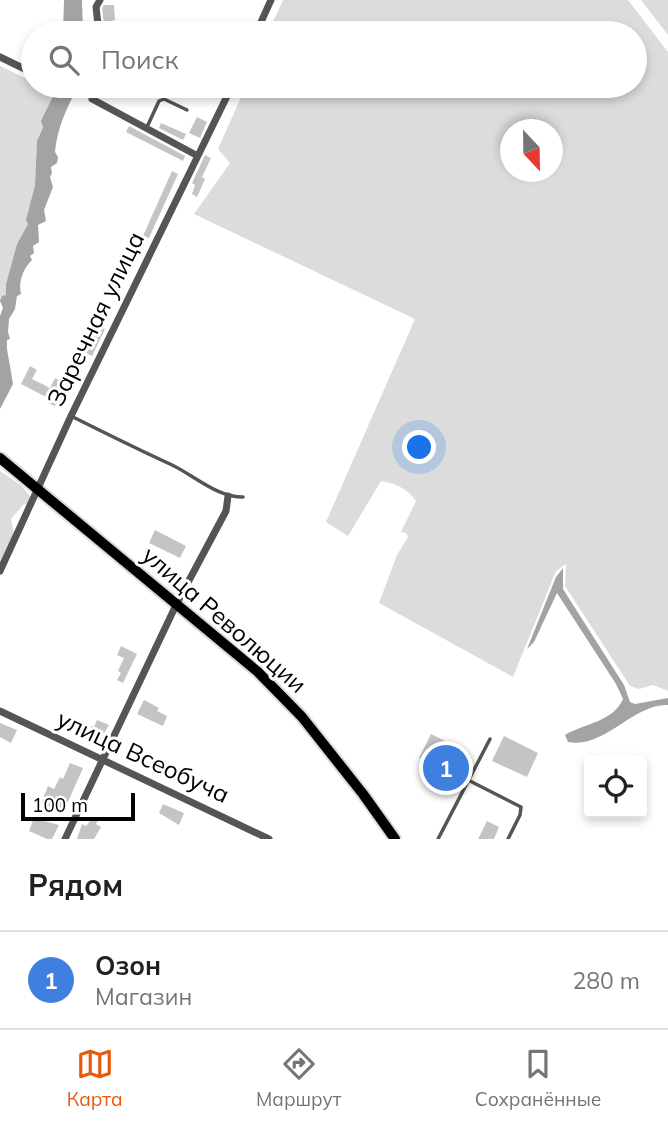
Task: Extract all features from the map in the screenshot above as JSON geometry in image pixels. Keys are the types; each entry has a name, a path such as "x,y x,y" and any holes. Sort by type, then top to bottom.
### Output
{"main road":[{"name":"улица Революции","path":"0,458 258,673 302,717 395,839"}],"street":[{"path":"98,21 96,7 100,0"},
{"path":"261,21 271,0"},
{"path":"0,57 21,67"},
{"path":"92,98 196,155"},
{"name":"Заречная улица","path":"0,571 71,416 196,155 226,98"},
{"path":"65,839 177,603 226,511 228,496"},
{"name":"улица Всеобуча","path":"0,711 256,836 268,839"}],"lane":[{"path":"146,129 159,101 164,99 187,110"},
{"path":"71,416 170,464 228,496 243,497"},
{"path":"438,839 490,739"},
{"path":"468,780 521,807 520,816 508,839"}],"shaded area":[{"path":"64,0 82,0 83,21 63,21"},
{"path":"283,0 628,0 644,21 273,21"},
{"path":"641,0 668,0 668,35"},
{"path":"647,25 668,52 668,691 653,685 639,689 630,686 565,586 566,564 556,571 513,677 379,603 397,555 408,537 401,532 416,501 401,487 381,481 348,536 326,522 415,319 194,214 230,163 218,149 241,98 647,98"},
{"path":"0,66 21,76 21,98 54,98 37,141 35,185 28,212 28,224 17,244 6,284 6,295 0,301"},
{"path":"52,98 72,98 58,135 55,152 57,163 51,167 53,187 44,210 46,221 38,225 39,242 33,246 34,253 30,256 32,260 21,280 21,294 17,296 15,309 9,319 10,339 7,340 7,349 13,384 0,409 0,316 3,308 0,301 2,296 6,295 6,284 17,244 28,224 26,220 35,185 37,141 43,127 41,121"},
{"path":"0,471 22,486 32,499 11,519 14,534 0,566"},
{"path":"563,568 563,589 624,685 630,702 635,704 668,698 668,705 642,711 606,733 581,742 568,742 565,735 613,713 623,699 557,593 534,642 527,649 556,577"}],"building":[{"path":"104,5 114,5 115,20 104,21"},
{"path":"197,117 207,122 200,138 189,133"},
{"path":"161,123 186,134 183,140 159,128"},
{"path":"129,126 185,156 183,161 126,132"},
{"path":"205,155 211,158 197,197 192,194 195,185 192,183"},
{"path":"172,171 178,174 149,238 143,236"},
{"path":"99,326 105,329 92,356 86,353"},
{"path":"30,366 37,370 32,379 50,388 55,378 61,381 55,392 66,397 62,404 57,402 55,406 48,403 50,399 21,384"},
{"path":"155,530 186,546 180,558 149,543"},
{"path":"121,646 137,654 123,683 117,680 124,658 117,655"},
{"path":"144,700 167,716 163,726 137,714"},
{"path":"97,720 109,725 96,747 87,743 91,726 94,727"},
{"path":"0,723 17,730 11,743 0,737"},
{"path":"431,734 465,751 453,775 419,758"},
{"path":"504,736 538,753 527,777 492,761"},
{"path":"70,763 83,768 63,813 41,803 48,786 54,789 60,777 63,779"},
{"path":"163,804 184,813 179,825 159,813"},
{"path":"93,817 101,827 94,839 77,839 82,824 86,826"},
{"path":"34,818 59,825 52,839 29,831"},
{"path":"487,821 499,827 494,839 478,839"}],"place":[{"name":"Озон","path":"446,768"}]}
